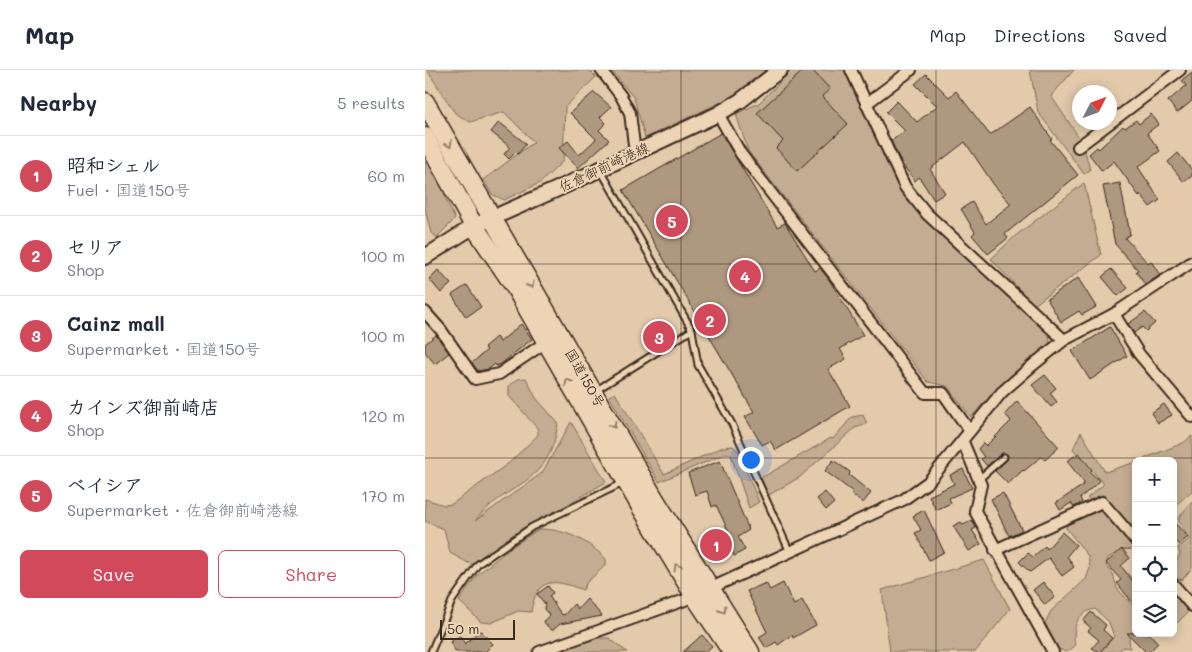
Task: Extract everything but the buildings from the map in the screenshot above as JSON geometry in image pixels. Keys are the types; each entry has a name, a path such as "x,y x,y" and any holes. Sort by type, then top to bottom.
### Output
{"highway":[{"name":"国道150号","path":"425,102 593,392 732,652"},
{"name":"国道150号","path":"425,137 473,226 515,287 626,481 701,592 750,652"}],"main road":[{"name":"佐倉御前崎港線","path":"425,257 473,226 718,114 740,102 779,70"}],"street":[{"path":"601,70 621,96 630,113 635,152"},
{"path":"851,70 905,186 927,214 1065,340"},
{"path":"866,104 911,70"},
{"path":"1078,147 1180,70"},
{"path":"718,114 741,154 925,393 943,393 969,430"},
{"path":"539,652 701,592 789,550 903,500 928,482 963,442 969,430 1002,392 1065,340 1114,314 1192,262"},
{"path":"425,312 441,330 475,379 499,374 546,342"},
{"path":"1114,314 1139,354 1192,417"},
{"path":"963,442 981,485 975,511 1053,652"},
{"path":"995,550 1102,502 1132,536"},
{"path":"1177,589 1192,606"}],"lane":[{"path":"600,169 692,330 698,365 731,424 789,550"},
{"path":"593,392 692,330"},
{"path":"979,479 1004,457"},
{"path":"431,652 452,601 478,564 532,527 626,481"}],"shaded area":[{"path":"427,70 589,70 596,77 565,107 563,161 540,183 504,200 492,194 483,180 534,142 504,112 470,122 455,113"},
{"path":"611,70 772,70 734,96 645,138 634,98"},
{"path":"792,70 846,70 903,191 1049,333 1050,345 1000,386 971,417 947,386 928,382 748,151 736,114 759,103"},
{"path":"1030,70 1074,70 1051,96 1072,127 1072,130 1074,130 1083,143 1090,170 1084,174 1038,112"},
{"path":"425,155 439,164 446,199 455,219 437,237 431,233 425,209"},
{"path":"1084,183 1101,255 1034,305 991,259 1014,237"},
{"path":"526,378 536,398 558,423 553,444 546,460 537,472 487,508 475,521 542,473 571,422 606,482 518,534 476,567 450,553 444,529 425,521 425,499 444,505 452,504 509,463 538,435 538,429 509,396 509,386 518,379"},
{"path":"615,393 664,474 723,447 733,446 738,451 759,502 749,508 731,455 727,453 659,482 609,396"},
{"path":"863,415 867,424 855,428 800,477 769,495 761,478 831,438 833,439 852,417"},
{"path":"1081,432 1105,472 1132,463 1132,549 1121,550 1108,558 1106,566 1113,574 1117,588 1132,605 1132,633 1129,637 1130,648 1124,647 1117,652 1100,652 1114,637 1109,622 1095,609 1083,614 1077,622 1074,633 1075,646 1067,652 1058,649 1045,623 1051,611 1086,579 1090,568 1088,556 1066,528 1068,522 1094,503 1087,498 1104,484 1073,449"},
{"path":"1192,436 1192,491 1177,504 1177,457 1148,457 1183,443"},
{"path":"1192,501 1192,568 1182,580 1177,579 1177,560 1180,554 1178,548 1189,539 1178,519"},
{"path":"539,529 558,531 576,537 606,559 606,565 587,582 583,590 563,584 548,583 542,586 538,592 531,612 518,611 491,623 481,622 459,601 477,575 510,548"},
{"path":"984,560 1010,609 975,652 890,652 882,590"},
{"path":"1177,595 1187,605 1187,613 1177,623"},
{"path":"584,638 609,638 627,652 555,652 568,644"}],"place":[{"name":"ベイシア","path":"672,221"},
{"name":"カインズ御前崎店","path":"745,276"},
{"name":"セリア","path":"710,320"},
{"name":"Cainz mall","path":"659,337"},
{"name":"昭和シェル","path":"716,545"}]}
